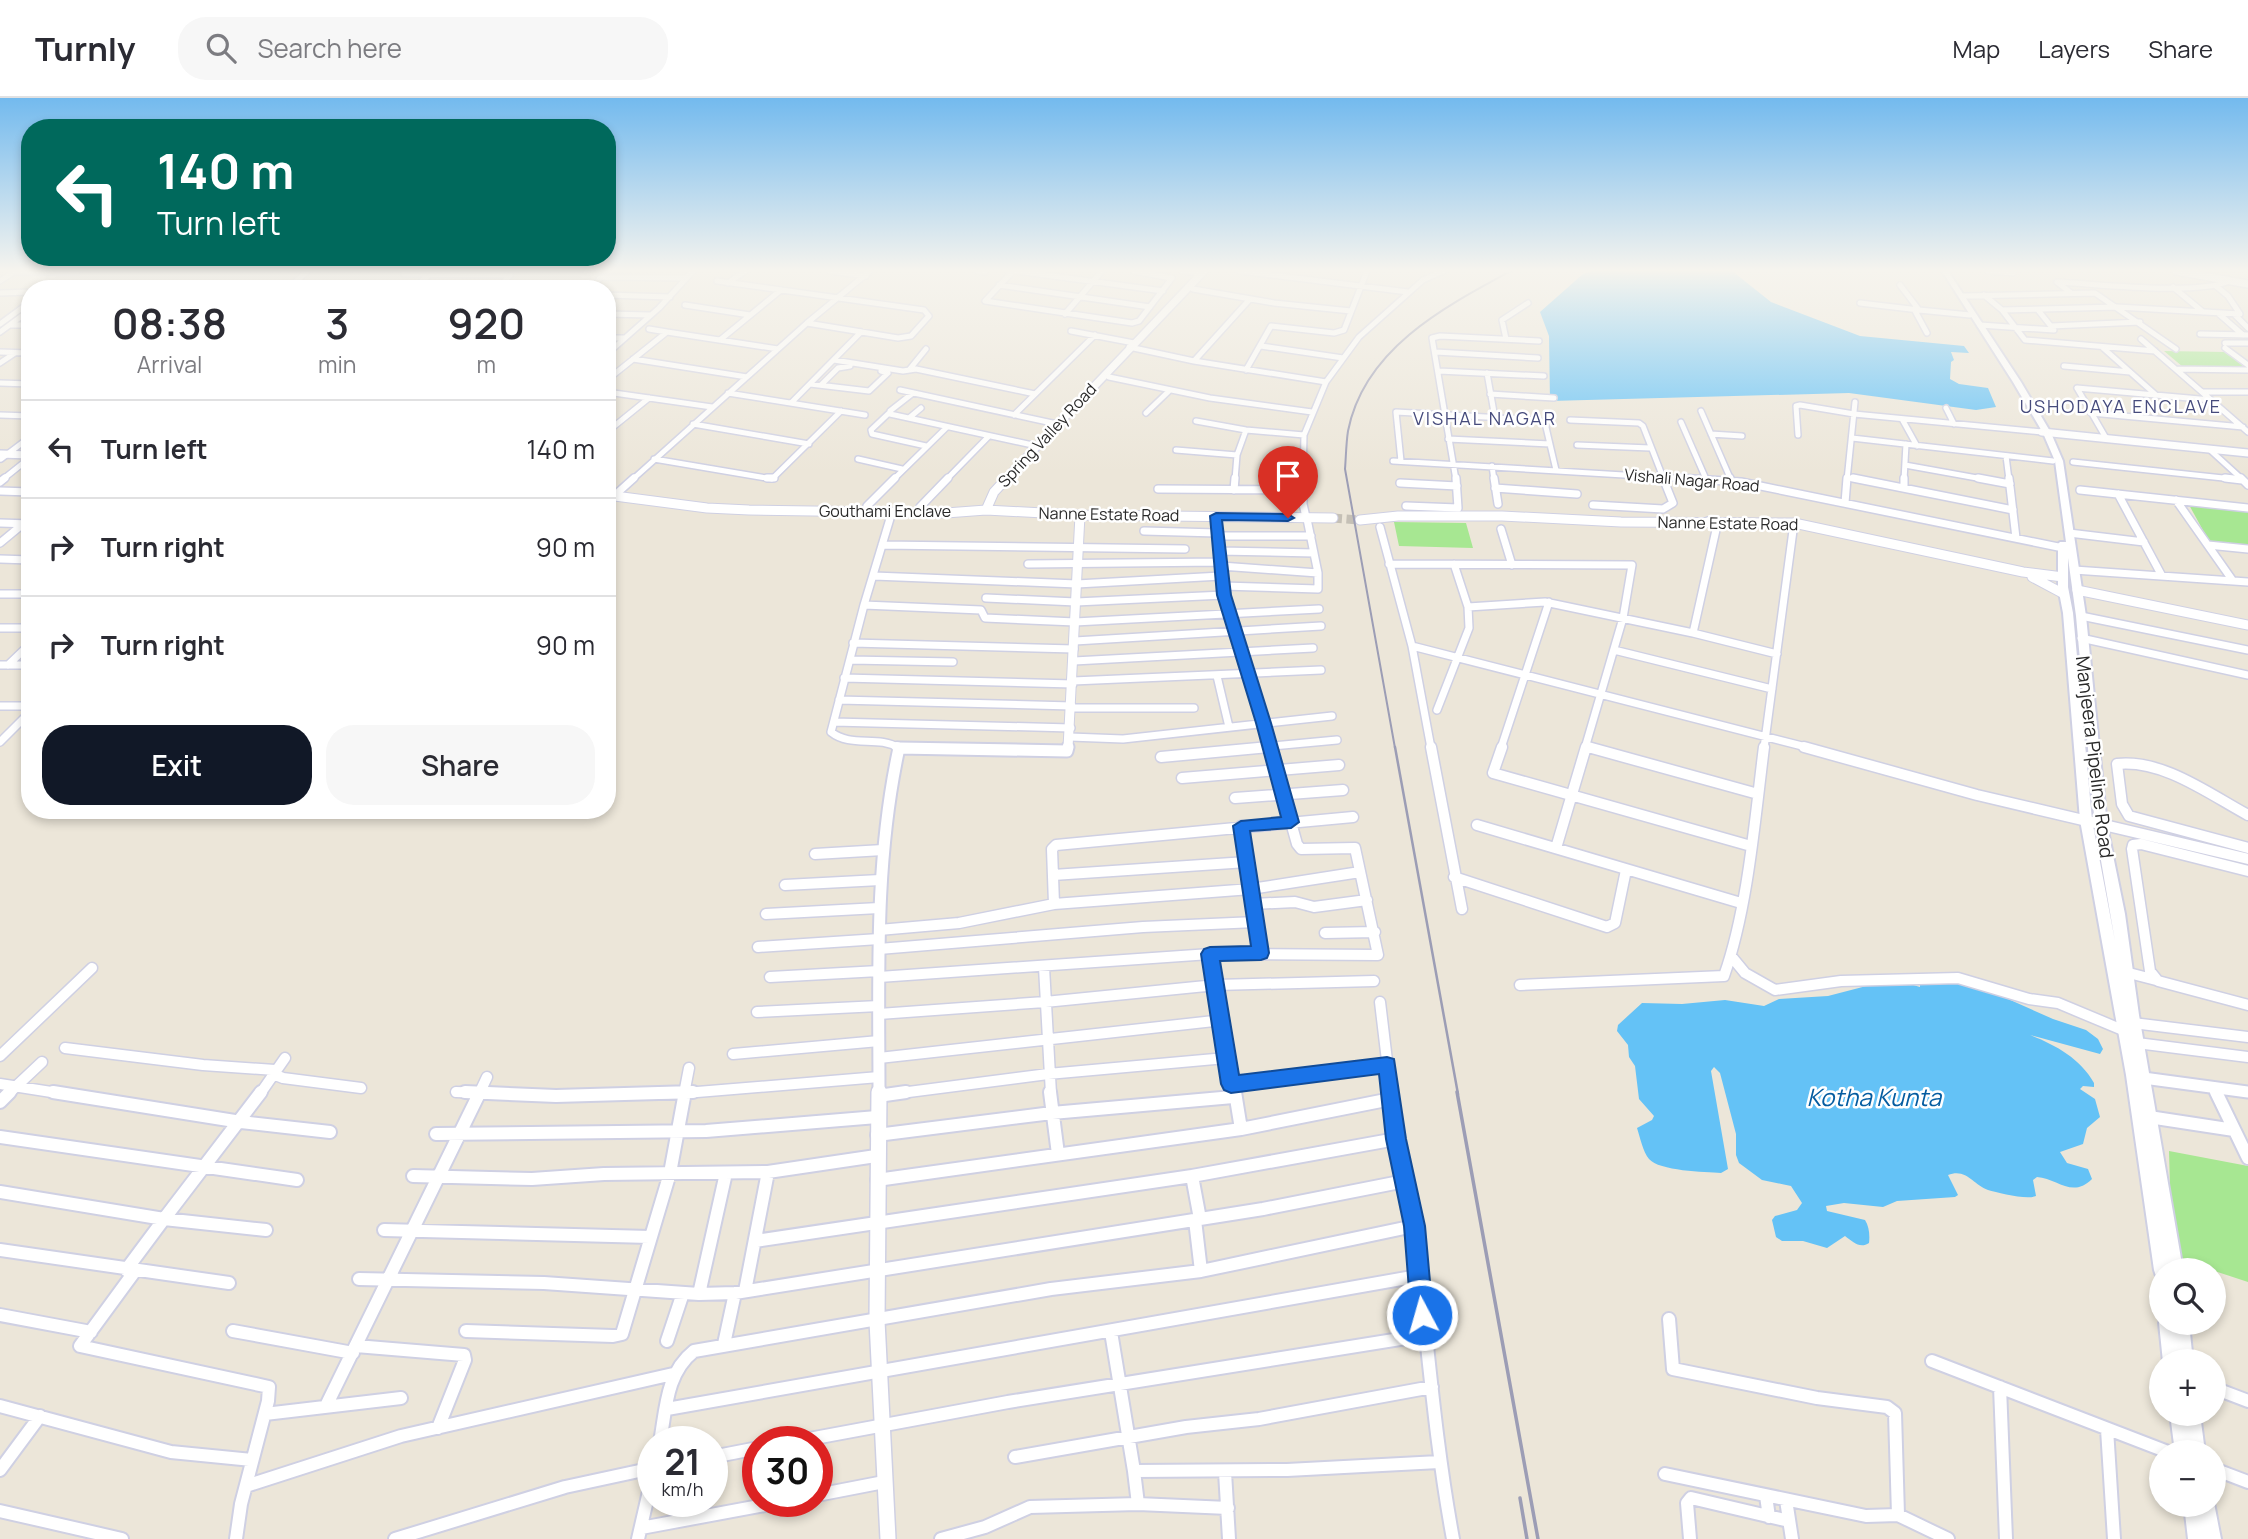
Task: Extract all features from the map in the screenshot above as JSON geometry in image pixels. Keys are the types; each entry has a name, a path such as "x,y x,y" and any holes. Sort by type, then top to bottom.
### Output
{"main road":[{"name":"Manjeera Pipeline Road","path":"1985,338 2044,433 2053,461 2066,548 2074,570 2081,616 2078,667"},
{"name":"Manjeera Pipeline Road","path":"1988,338 2059,461 2069,533 2063,577 2064,594 2078,667 2096,822 2118,914 2111,927 2138,1077 2161,1258"},
{"name":"Manjeera Pipeline Road","path":"2111,927 2125,972 2129,1027 2137,1043 2138,1077 2149,1117 2173,1258"},
{"path":"2195,1517 2198,1539"},
{"path":"2207,1517 2211,1539"}],"street":[{"path":"616,346 625,338"},
{"path":"616,373 659,338"},
{"path":"708,338 778,349"},
{"path":"616,491 790,338"},
{"path":"791,403 855,338"},
{"path":"1014,415 1093,338"},
{"path":"1107,338 1194,361 1326,382"},
{"name":"Spring Valley Road","path":"1133,346 1109,377 1003,493 995,496 994,492 1057,424 1133,346 1141,338"},
{"path":"1194,361 1215,338"},
{"path":"1246,370 1265,338"},
{"path":"986,598 1076,602 1224,590 1318,589 1318,573 1303,490 1304,435 1326,382 1358,338"},
{"path":"1406,506 1458,508 1457,486 1432,338"},
{"path":"1492,338 1539,341"},
{"path":"2024,338 2155,351"},
{"path":"2176,349 2162,339 2141,339 2245,430"},
{"path":"2248,343 2225,346 2248,367"},
{"path":"1261,346 1343,358"},
{"path":"2102,347 2156,395"},
{"path":"909,369 926,349"},
{"path":"0,352 21,352"},
{"path":"0,363 17,352"},
{"path":"1436,352 1538,358"},
{"path":"633,359 747,377"},
{"path":"834,360 903,371 909,369 1035,394"},
{"path":"810,384 869,391 888,372 841,366 821,385"},
{"path":"2064,366 2130,372"},
{"path":"2176,369 2248,367"},
{"path":"1438,371 1544,376"},
{"path":"1487,373 1495,418"},
{"path":"1109,377 1252,405 1312,412"},
{"path":"0,383 21,384"},
{"path":"2106,438 2077,388 2212,400"},
{"path":"900,390 1057,424"},
{"path":"1146,413 1170,390"},
{"path":"2203,392 2248,392"},
{"path":"616,393 712,407"},
{"path":"728,393 865,415"},
{"path":"913,393 871,429 872,434 926,446"},
{"path":"1490,394 1554,398"},
{"path":"616,425 649,398"},
{"path":"1844,503 1855,402"},
{"path":"1798,435 1798,405 1854,414 2248,453"},
{"path":"909,418 921,408"},
{"path":"1946,408 1954,424"},
{"path":"654,459 772,479 841,411"},
{"path":"1701,411 1731,481"},
{"name":"Vishali Nagar Road","path":"1445,415 1396,412 1397,461 1731,481 2066,548"},
{"path":"889,413 1037,446"},
{"path":"2091,413 2245,430"},
{"path":"0,415 21,416"},
{"path":"1445,415 1542,421 1556,470"},
{"path":"1902,419 1917,446"},
{"path":"1570,420 1639,423 1673,503 1669,507 1593,505"},
{"path":"1196,421 1246,430 1304,435"},
{"path":"1681,422 1706,479"},
{"path":"693,424 809,444"},
{"path":"867,506 947,427"},
{"path":"1234,490 1237,455 1246,430"},
{"path":"1711,434 1742,436"},
{"path":"920,507 989,436"},
{"path":"1852,438 2053,461"},
{"path":"1448,439 1550,444"},
{"path":"2,457 21,443"},
{"path":"1577,444 1650,448"},
{"path":"1904,488 1906,444"},
{"path":"2208,449 2245,482"},
{"path":"1176,450 1237,455"},
{"path":"2006,456 2016,538"},
{"path":"2,457 21,458"},
{"path":"858,459 902,469"},
{"path":"2073,461 2245,482"},
{"path":"0,482 21,465"},
{"path":"1905,465 2010,484"},
{"path":"1492,466 1498,504"},
{"path":"1847,477 2013,510"},
{"path":"1400,483 1457,486"},
{"path":"1496,488 1577,494"},
{"path":"1158,489 1303,490"},
{"path":"2080,490 2248,508"},
{"path":"0,491 21,492"},
{"name":"Gouthami Enclave","path":"616,494 732,505 968,510"},
{"name":"Gouthami Enclave","path":"616,494 707,508 946,513 968,510"},
{"path":"2118,494 2162,576"},
{"path":"986,510 995,496"},
{"path":"2176,500 2233,581"},
{"name":"Nanne Estate Road","path":"968,510 1080,515 1328,518"},
{"path":"892,512 853,643 851,660 831,732 839,739 884,740 899,748 1063,752 1067,751 1072,707 1080,515"},
{"path":"770,977 1044,967 1210,954 1377,955 1375,932 1353,847 1299,848 1243,653 1233,632 1228,612 1216,516"},
{"name":"Nanne Estate Road","path":"1360,520 1382,523 1513,518 1794,523 2023,572 2063,577"},
{"path":"1693,633 1716,530 1708,521"},
{"path":"0,523 21,524"},
{"path":"1382,523 1389,564 1412,646 1428,722 1454,877 1462,909"},
{"path":"1520,985 1724,976 1731,956 1751,846 1794,523"},
{"path":"0,543 21,528"},
{"path":"1501,529 1512,565"},
{"path":"1144,531 1311,536"},
{"path":"2069,533 2144,542"},
{"path":"882,545 1185,549"},
{"path":"2208,545 2248,549"},
{"path":"1219,551 1314,552"},
{"path":"0,559 21,560"},
{"path":"1028,564 1220,564 1318,573"},
{"path":"1389,564 1632,565 1623,618 1556,848"},
{"path":"1437,710 1469,628 1468,607 1454,564"},
{"path":"2074,570 2248,582"},
{"name":"Nanne Estate Road","path":"2023,572 2064,594"},
{"path":"874,576 1077,584 1222,576"},
{"path":"2077,590 2248,625"},
{"path":"0,594 21,594"},
{"path":"1468,607 1549,602 1777,654"},
{"path":"1549,602 1493,773 1751,846"},
{"path":"864,605 981,610 985,618 1075,622 1319,609"},
{"path":"2081,616 2248,650"},
{"path":"853,643 1074,645 1321,626"},
{"path":"0,628 21,628"},
{"path":"2081,638 2248,675"},
{"path":"1412,646 1766,736 1977,795 2248,860 2246,848 2129,816 2122,804 2117,764 2128,761 2153,768 2248,815"},
{"path":"1074,661 1313,648"},
{"path":"1614,650 1772,689"},
{"path":"4,665 21,651"},
{"path":"851,660 953,662"},
{"path":"844,678 1073,683 1321,670"},
{"path":"1217,676 1229,727"},
{"path":"839,700 1194,708"},
{"path":"0,706 21,706"},
{"path":"834,722 1070,733 1123,739 1332,716"},
{"path":"0,742 21,721"},
{"path":"1161,757 1337,740"},
{"path":"1586,746 1758,794"},
{"path":"888,1539 877,1321 879,908 887,802 899,748"},
{"path":"1182,778 1339,765"},
{"path":"1235,798 1343,790"},
{"path":"1054,904 1052,849 1056,845 1353,817"},
{"path":"1477,825 1741,903"},
{"path":"1241,826 1261,953"},
{"path":"2158,981 2150,971 2133,845 2141,844 2248,871"},
{"path":"816,854 883,850"},
{"path":"1052,874 1247,862"},
{"path":"1454,877 1607,927 1615,923 1626,870"},
{"path":"879,939 1054,904 1251,889 1360,872"},
{"path":"785,885 880,880"},
{"path":"1253,904 1295,902 1314,907 1367,900"},
{"path":"766,914 879,908"},
{"path":"758,947 1256,922"},
{"path":"1325,933 1375,932"},
{"path":"1210,954 1223,1020 1226,1058 1241,1129"},
{"path":"1731,956 1745,973 1775,990 1841,981 1958,978 2029,999 2058,1003 2129,1027 2248,1037"},
{"path":"1044,967 1048,1074 1058,1154"},
{"path":"0,1056 92,968"},
{"path":"2125,972 2248,1005"},
{"path":"757,1012 879,1010 1045,1002 1216,985 1374,981"},
{"path":"1380,1002 1396,1139 1414,1226 1439,1462 1453,1539"},
{"path":"879,1058 1223,1020"},
{"path":"733,1054 879,1041"},
{"path":"2137,1043 2248,1057"},
{"path":"65,1048 274,1072 282,1078 361,1088"},
{"path":"236,1539 269,1387 80,1346 164,1219 241,1122 285,1058"},
{"path":"878,1096 1048,1074 1226,1058"},
{"path":"0,1102 42,1062"},
{"path":"1231,1084 1387,1065"},
{"path":"466,1331 617,1336 625,1330 670,1173 689,1068"},
{"path":"326,1406 440,1178 487,1077"},
{"path":"456,1092 556,1096 685,1093 879,1077"},
{"path":"2138,1077 2248,1092"},
{"path":"0,1084 241,1122 330,1132"},
{"path":"2213,1087 2248,1158"},
{"path":"877,1135 1052,1113 1233,1097"},
{"path":"877,1180 1241,1129 1391,1099"},
{"path":"436,1134 677,1131 877,1117"},
{"path":"2149,1117 2234,1130"},
{"path":"0,1137 297,1180"},
{"path":"755,1241 1192,1175 1396,1139"},
{"path":"412,1177 531,1179 726,1173 768,1171 876,1156"},
{"path":"724,1344 755,1241 768,1171"},
{"path":"699,1294 726,1173"},
{"path":"1192,1175 1201,1271"},
{"path":"359,1279 544,1283 699,1294 740,1292 1197,1219 1405,1181"},
{"path":"0,1192 164,1219 266,1230"},
{"path":"663,1426 673,1374 687,1355 724,1344 877,1321 1051,1289 1201,1271 1414,1226"},
{"path":"384,1230 650,1237"},
{"path":"0,1250 130,1271 229,1283"},
{"path":"667,1409 879,1370 1221,1315 1418,1276"},
{"path":"667,1341 683,1293"},
{"path":"0,1315 91,1332"},
{"path":"1669,1319 1673,1369 1816,1398 1887,1408 1895,1413 1898,1515"},
{"path":"233,1331 355,1350 464,1355 465,1360 438,1428"},
{"path":"1111,1332 1130,1437 1138,1504"},
{"path":"833,1434 1425,1335"},
{"path":"1932,1361 2149,1445"},
{"path":"246,1486 401,1436 673,1374"},
{"path":"1015,1457 1186,1427 1259,1419 1432,1387"},
{"path":"2000,1387 2006,1539"},
{"path":"2226,1393 2248,1401"},
{"path":"265,1414 401,1398"},
{"path":"0,1406 171,1452 252,1460"},
{"path":"0,1470 40,1416"},
{"path":"2107,1429 2115,1539"},
{"path":"1135,1471 1354,1469 1439,1462"},
{"path":"395,1539 565,1487 637,1471"},
{"path":"1225,1472 1229,1539"},
{"path":"1665,1474 1866,1516 1898,1515 1948,1539"},
{"path":"2226,1474 2248,1482"},
{"path":"833,1492 884,1482"},
{"path":"1766,1496 1769,1517"},
{"path":"1690,1539 1687,1503 1689,1498 1789,1521"},
{"path":"1786,1500 1792,1539"},
{"path":"941,1539 985,1527 1016,1511 1031,1507 1138,1504 1228,1508"},
{"path":"0,1511 122,1539"},
{"path":"640,1533 742,1511"}],"green space":[{"path":"2164,351 2225,352 2247,368 2183,367"},
{"path":"2188,503 2248,512 2248,547 2210,543"},
{"path":"1394,522 1466,523 1473,548 1399,546"},
{"path":"2169,1151 2248,1166 2248,1282 2226,1275 2226,1258 2172,1257"}],"water":[{"path":"1549,338 1883,338 1964,346 1969,353 1951,352 1954,360 1951,362 1950,379 1959,384 1988,388 1996,407 1976,410 1849,393 1550,401"},
{"name":"Kotha Kunta","path":"1931,977 1981,987 2053,1019 2086,1030 2098,1039 2103,1049 2100,1054 2030,1035 2066,1053 2082,1066 2094,1083 2094,1087 2083,1086 2080,1089 2095,1099 2100,1117 2087,1128 2083,1144 2060,1152 2067,1163 2088,1169 2092,1179 2085,1185 2064,1186 2037,1177 2033,1180 2036,1196 2019,1197 1988,1190 1965,1175 1955,1173 1948,1175 1958,1195 1955,1197 1897,1201 1883,1207 1844,1203 1826,1206 1827,1211 1865,1220 1869,1237 1869,1243 1866,1245 1857,1244 1845,1236 1827,1248 1803,1241 1782,1241 1776,1237 1772,1220 1775,1216 1797,1210 1802,1203 1791,1186 1762,1180 1739,1163 1736,1155 1736,1134 1720,1073 1714,1067 1711,1071 1728,1169 1721,1173 1672,1168 1654,1163 1647,1156 1637,1128 1652,1120 1654,1116 1639,1099 1635,1066 1629,1057 1628,1045 1617,1031 1618,1025 1642,1003 1682,1004 1725,1000 1764,1006 1779,999 1828,996 1878,983 1903,982 1920,987 1920,981"}],"tunnel":[{"path":"1333,518 1360,520"}],"railway":[{"path":"1395,748 1345,469 1348,431 1357,402 1371,376 1406,338"},
{"path":"1395,747 1458,1094"},
{"path":"1457,1092 1538,1539"},
{"path":"1520,1498 1527,1539"}],"district":[{"name":"USHODAYA ENCLAVE","path":"2121,406"},
{"name":"VISHAL NAGAR","path":"1485,418"}],"route":[{"path":"1288,518 1216,516 1224,595 1233,632 1243,653 1291,822 1241,826 1261,953 1210,954 1223,1020 1226,1058 1231,1084 1387,1065 1396,1139 1414,1226 1422,1315"}]}
